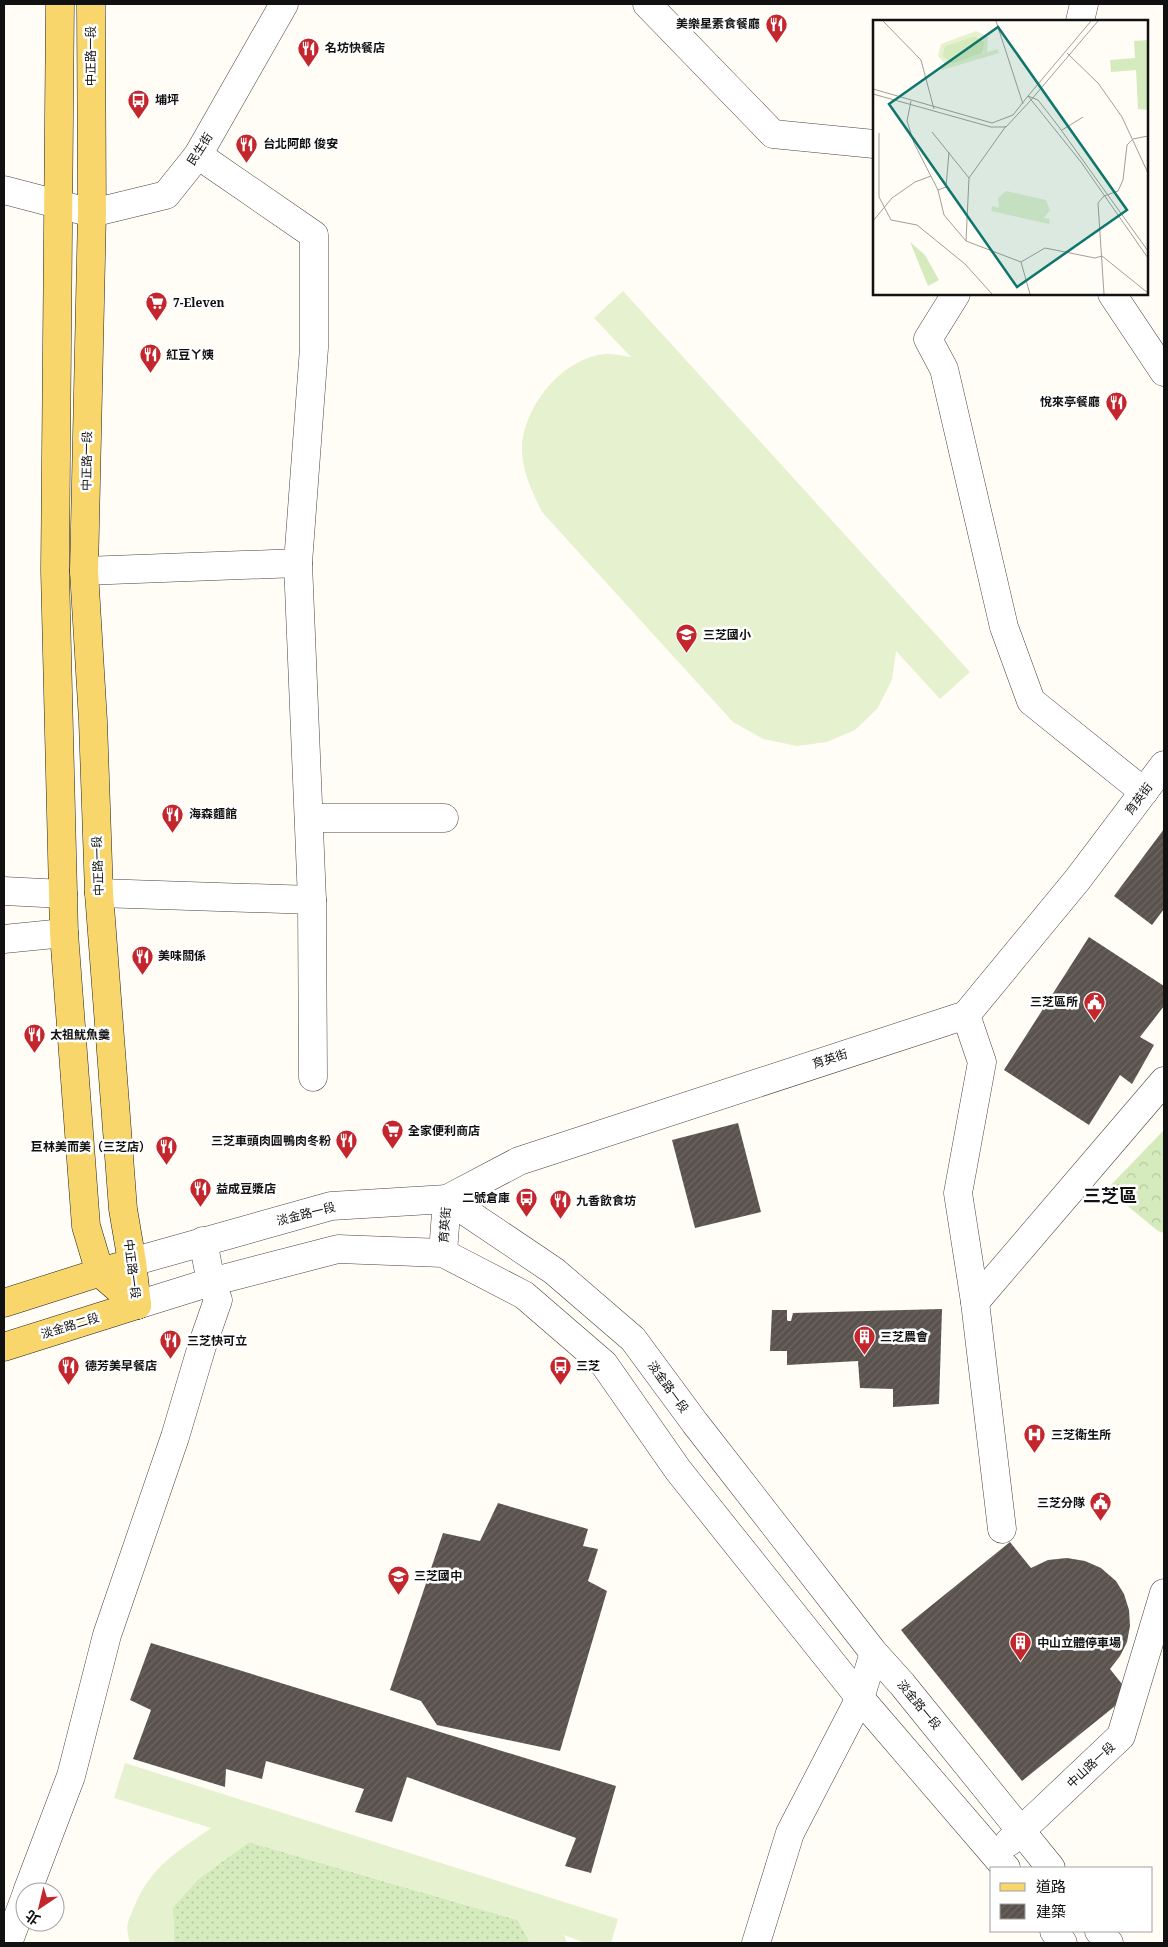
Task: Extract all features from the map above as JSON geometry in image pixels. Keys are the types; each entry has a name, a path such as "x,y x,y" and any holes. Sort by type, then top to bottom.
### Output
{"main road":[{"path":"60,4 55,571 64,933 86,1226 100,1273"},
{"name":"中正路一段","path":"91,4 92,213 84,571 93,721 99,893 123,1209 132,1262 136,1305"},
{"path":"4,1303 132,1262"},
{"name":"中正路一段","path":"100,1273 136,1305"},
{"name":"淡金路二段","path":"4,1347 136,1305"}],"street":[{"name":"民生街","path":"4,190 92,213 166,196 198,155 284,4"},
{"path":"647,4 773,134 873,144"},
{"path":"1080,20 1084,4"},
{"path":"198,155 314,236 314,348 298,563 312,900 313,1077"},
{"path":"955,295 928,338 944,369 1004,627 1031,701 1144,792"},
{"path":"1113,295 1164,372"},
{"path":"84,571 298,563"},
{"name":"育英街","path":"443,1253 447,1199 519,1161 966,1015 1078,879 1164,765"},
{"path":"309,818 444,818"},
{"path":"4,891 64,894"},
{"path":"99,893 312,900"},
{"path":"4,939 64,933"},
{"path":"966,1015 982,1062 958,1193 975,1302 1002,1529"},
{"path":"975,1302 1164,1081"},
{"name":"淡金路一段","path":"132,1262 331,1206 447,1199 554,1271 633,1339 695,1423 874,1653 902,1684 1050,1867"},
{"path":"31,1882 71,1776 108,1635 175,1437 218,1300 211,1282 203,1241"},
{"path":"136,1305 211,1282 338,1248 443,1253 524,1295 604,1364 678,1470 860,1698 1001,1861"},
{"path":"678,1470 695,1423"},
{"name":"中山路一段","path":"1001,1861 1022,1831 1121,1736 1164,1593"},
{"path":"756,1943 790,1833 860,1698 874,1653"},
{"path":"8,1943 15,1924"},
{"path":"1055,1932 1063,1943"},
{"path":"1100,1932 1109,1943"}],"green space":[{"path":"623,291 970,672 940,699 896,651 892,680 877,709 855,730 827,742 797,746 763,739 733,722 542,512 528,480 522,455 525,430 530,415 548,386 560,374 574,365 604,354 631,357 594,318"},
{"path":"1164,1130 1164,1233 1158,1231 1107,1189"},
{"path":"125,1763 618,1919 611,1943 585,1943 564,1935 567,1943 530,1943 518,1920 249,1842 198,1879 173,1907 174,1943 130,1943 127,1928 128,1921 148,1881 166,1861 211,1828 114,1798"},
{"path":"249,1842 518,1920 530,1943 174,1943 173,1907 198,1879"}],"building":[{"path":"1164,829 1164,909 1152,925 1114,896"},
{"name":"三芝區所","path":"1089,937 1164,986 1164,1006 1140,1037 1154,1045 1132,1084 1120,1075 1089,1125 1004,1070"},
{"path":"738,1123 761,1212 695,1228 672,1140"},
{"name":"三芝農會","path":"942,1309 939,1404 893,1407 893,1389 860,1388 858,1361 787,1365 787,1351 770,1351 772,1310 787,1310 787,1320 791,1321 793,1313"},
{"path":"498,1503 588,1529 583,1546 598,1549 588,1581 607,1591 560,1751 437,1725 421,1701 390,1690 443,1533 480,1541"},
{"name":"中山立體停車場","path":"1010,1542 1031,1568 1048,1560 1067,1558 1085,1561 1101,1568 1116,1581 1124,1594 1129,1610 1130,1626 1127,1642 1120,1656 1110,1669 1130,1694 1022,1781 901,1630"},
{"path":"151,1643 616,1786 591,1873 565,1866 576,1838 407,1777 392,1822 355,1812 364,1789 266,1761 262,1779 226,1769 225,1787 133,1759 151,1710 130,1700"}],"place":[{"name":"美樂星素食餐廳","path":"776,43"},
{"name":"名坊快餐店","path":"309,67"},
{"name":"埔坪","path":"139,119"},
{"name":"台北阿郎 俊安","path":"247,163"},
{"name":"7-Eleven","path":"157,322"},
{"name":"紅豆ㄚ姨","path":"150,374"},
{"name":"悅來亭餐廳","path":"1116,421"},
{"name":"三芝國小","path":"687,654"},
{"name":"海森麵館","path":"173,833"},
{"name":"美味關係","path":"142,975"},
{"name":"三芝區所","path":"1094,1021"},
{"name":"太祖魷魚羹","path":"34,1054"},
{"name":"全家便利商店","path":"392,1150"},
{"name":"三芝車頭肉圓鴨肉冬粉","path":"347,1160"},
{"name":"巨林美而美（三芝店）","path":"167,1166"},
{"name":"益成豆漿店","path":"200,1208"},
{"name":"二號倉庫","path":"526,1217"},
{"name":"九香飲食坊","path":"560,1220"},
{"name":"三芝農會","path":"864,1356"},
{"name":"三芝快可立","path":"171,1360"},
{"name":"德芳美早餐店","path":"69,1385"},
{"name":"三芝","path":"560,1385"},
{"name":"三芝衛生所","path":"1035,1454"},
{"name":"三芝分隊","path":"1101,1522"},
{"name":"三芝國中","path":"398,1595"},
{"name":"中山立體停車場","path":"1021,1662"}],"district":[{"name":"三芝區","path":"1110,1196"}]}
